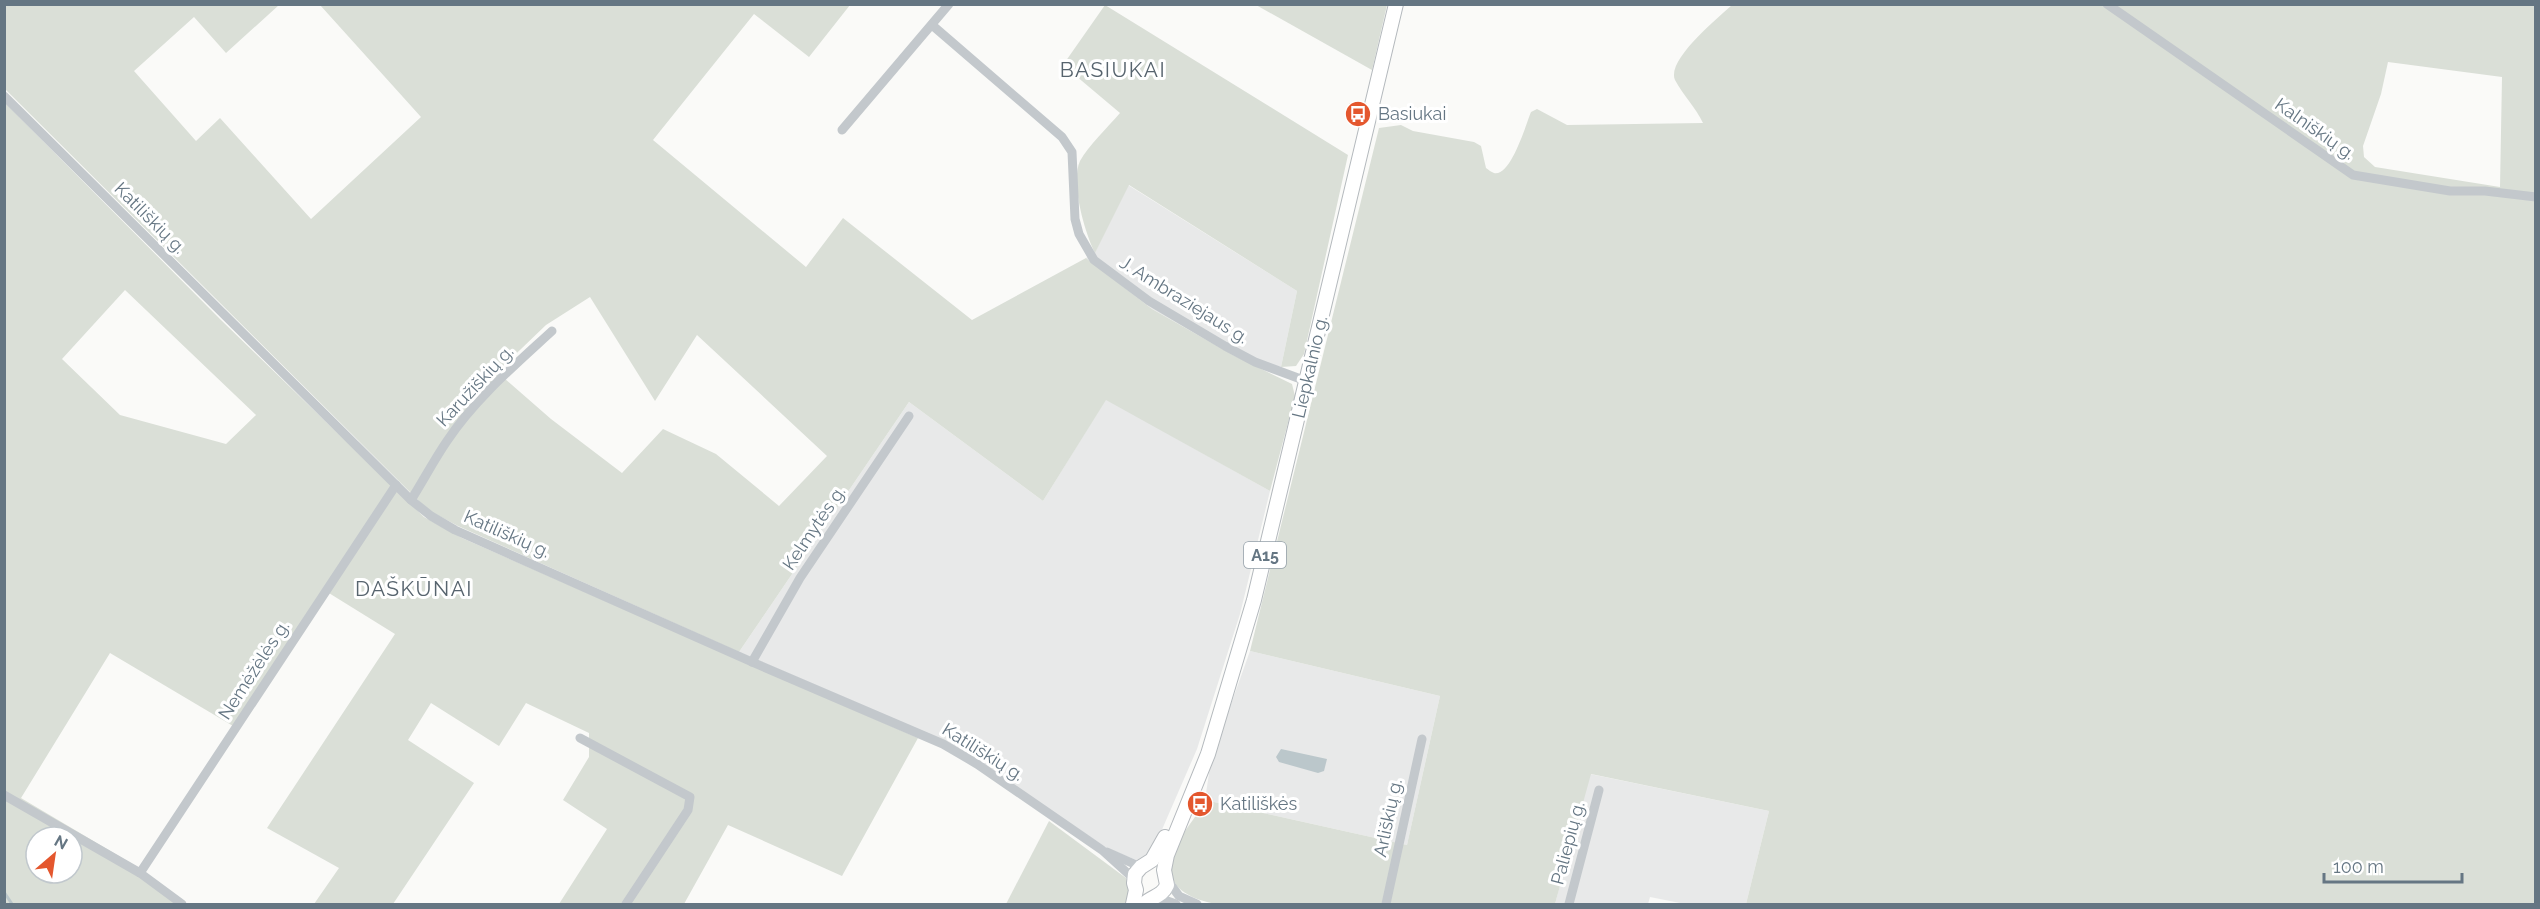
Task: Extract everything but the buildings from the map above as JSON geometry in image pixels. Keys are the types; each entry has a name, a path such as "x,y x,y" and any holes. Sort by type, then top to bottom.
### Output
{"highway":[{"name":"Liepkalnio g.","path":"1150,900 1166,889 1167,855 1208,754 1254,600 1396,4"},
{"name":"Liepkalnio g.","path":"1133,904 1139,875 1162,845 1205,741 1215,727"},
{"path":"1150,900 1142,896 1139,875 1156,865 1166,876"}],"street":[{"path":"842,130 949,4"},
{"name":"Kalniškių g.","path":"2107,4 2353,175 2450,191 2485,191 2535,197"},
{"name":"J. Ambraziejaus g.","path":"932,25 1062,137 1068,145 1072,152 1075,219 1079,234 1094,260 1149,302 1216,342 1255,362 1306,381"},
{"name":"Katiliškių g.","path":"4,96 411,500 431,516 455,530 752,662 944,744 977,764 1139,875"},
{"name":"Karužiškių g.","path":"411,500 447,440 462,422 499,379 552,331"},
{"name":"Kelmytės g.","path":"752,662 800,578 909,416"},
{"name":"Nemėžėlės g.","path":"140,873 396,485"},
{"path":"580,738 690,798 688,810 626,904"},
{"name":"Arliškių g.","path":"1386,904 1422,739"},
{"name":"Paliepių g.","path":"1569,904 1599,790"},
{"path":"4,795 140,873 182,904"},
{"path":"1166,876 1179,896 1197,904"},
{"path":"1150,900 1176,904"}],"shaded area":[{"path":"4,5 279,5 226,53 194,17 134,71 196,141 220,118 311,219 421,117 320,5 850,5 809,57 754,14 653,140 806,267 843,218 972,320 1086,258 1152,309 1233,355 1292,384 1295,396 1270,491 1106,400 1043,501 909,402 739,652 458,526 432,512 5,89","holes":["590,297 655,401 697,335 827,456 779,506 716,454 663,429 622,473 551,419 497,372 546,325"]},
{"path":"1105,5 1348,155 1304,354 1296,366 1281,367 1297,291 1129,185 1095,253 1080,207 1077,170 1088,149 1120,113 1063,65"},
{"path":"1256,5 1387,5 1372,70"},
{"path":"1732,5 2535,5 2535,904 1746,904 1769,811 1591,774 1555,904 1217,904 1186,894 1179,888 1173,880 1171,861 1178,842 1205,800 1407,845 1440,696 1250,651 1379,128 1401,125 1413,131 1474,142 1481,146 1486,168 1494,173 1500,172 1512,159 1531,112 1537,109 1567,125 1703,123 1675,80 1674,72 1685,51","holes":["2388,62 2502,77 2500,187 2375,167 2364,157 2363,146 2381,94"]},
{"path":"4,102 221,320 424,517 462,538 918,738 842,876 728,825 684,904 559,904 607,829 563,800 589,757 589,733 526,703 499,746 431,703 408,740 474,783 393,904 314,904 339,868 267,828 395,634 324,590 233,726 110,653 21,798 67,825 24,825 24,885 84,885 84,835 139,868 187,904 5,904","holes":["125,290 256,415 226,444 120,415 62,359"]},
{"path":"1128,185 1297,291 1281,367 1233,355 1152,309 1086,258 1095,252"},
{"path":"1106,399 1270,491 1240,614 1197,749 1154,848 1141,862 1107,848 950,743 739,652 909,402 1043,501"},
{"path":"1250,651 1440,696 1407,845 1205,800 1211,760"},
{"path":"1281,749 1327,759 1324,771 1318,773 1279,762 1276,757"},
{"path":"1590,774 1769,811 1746,904 1685,904 1650,897 1648,904 1555,904"},
{"path":"1049,821 1126,878 1129,890 1127,904 1006,904"}],"waterway":[{"path":"4,892 12,904"}],"place":[{"name":"Basiukai","path":"1358,114"},
{"name":"Katiliškės","path":"1200,804"}],"district":[{"name":"BASIUKAI","path":"1113,70"},
{"name":"DAŠKŪNAI","path":"414,589"}]}
